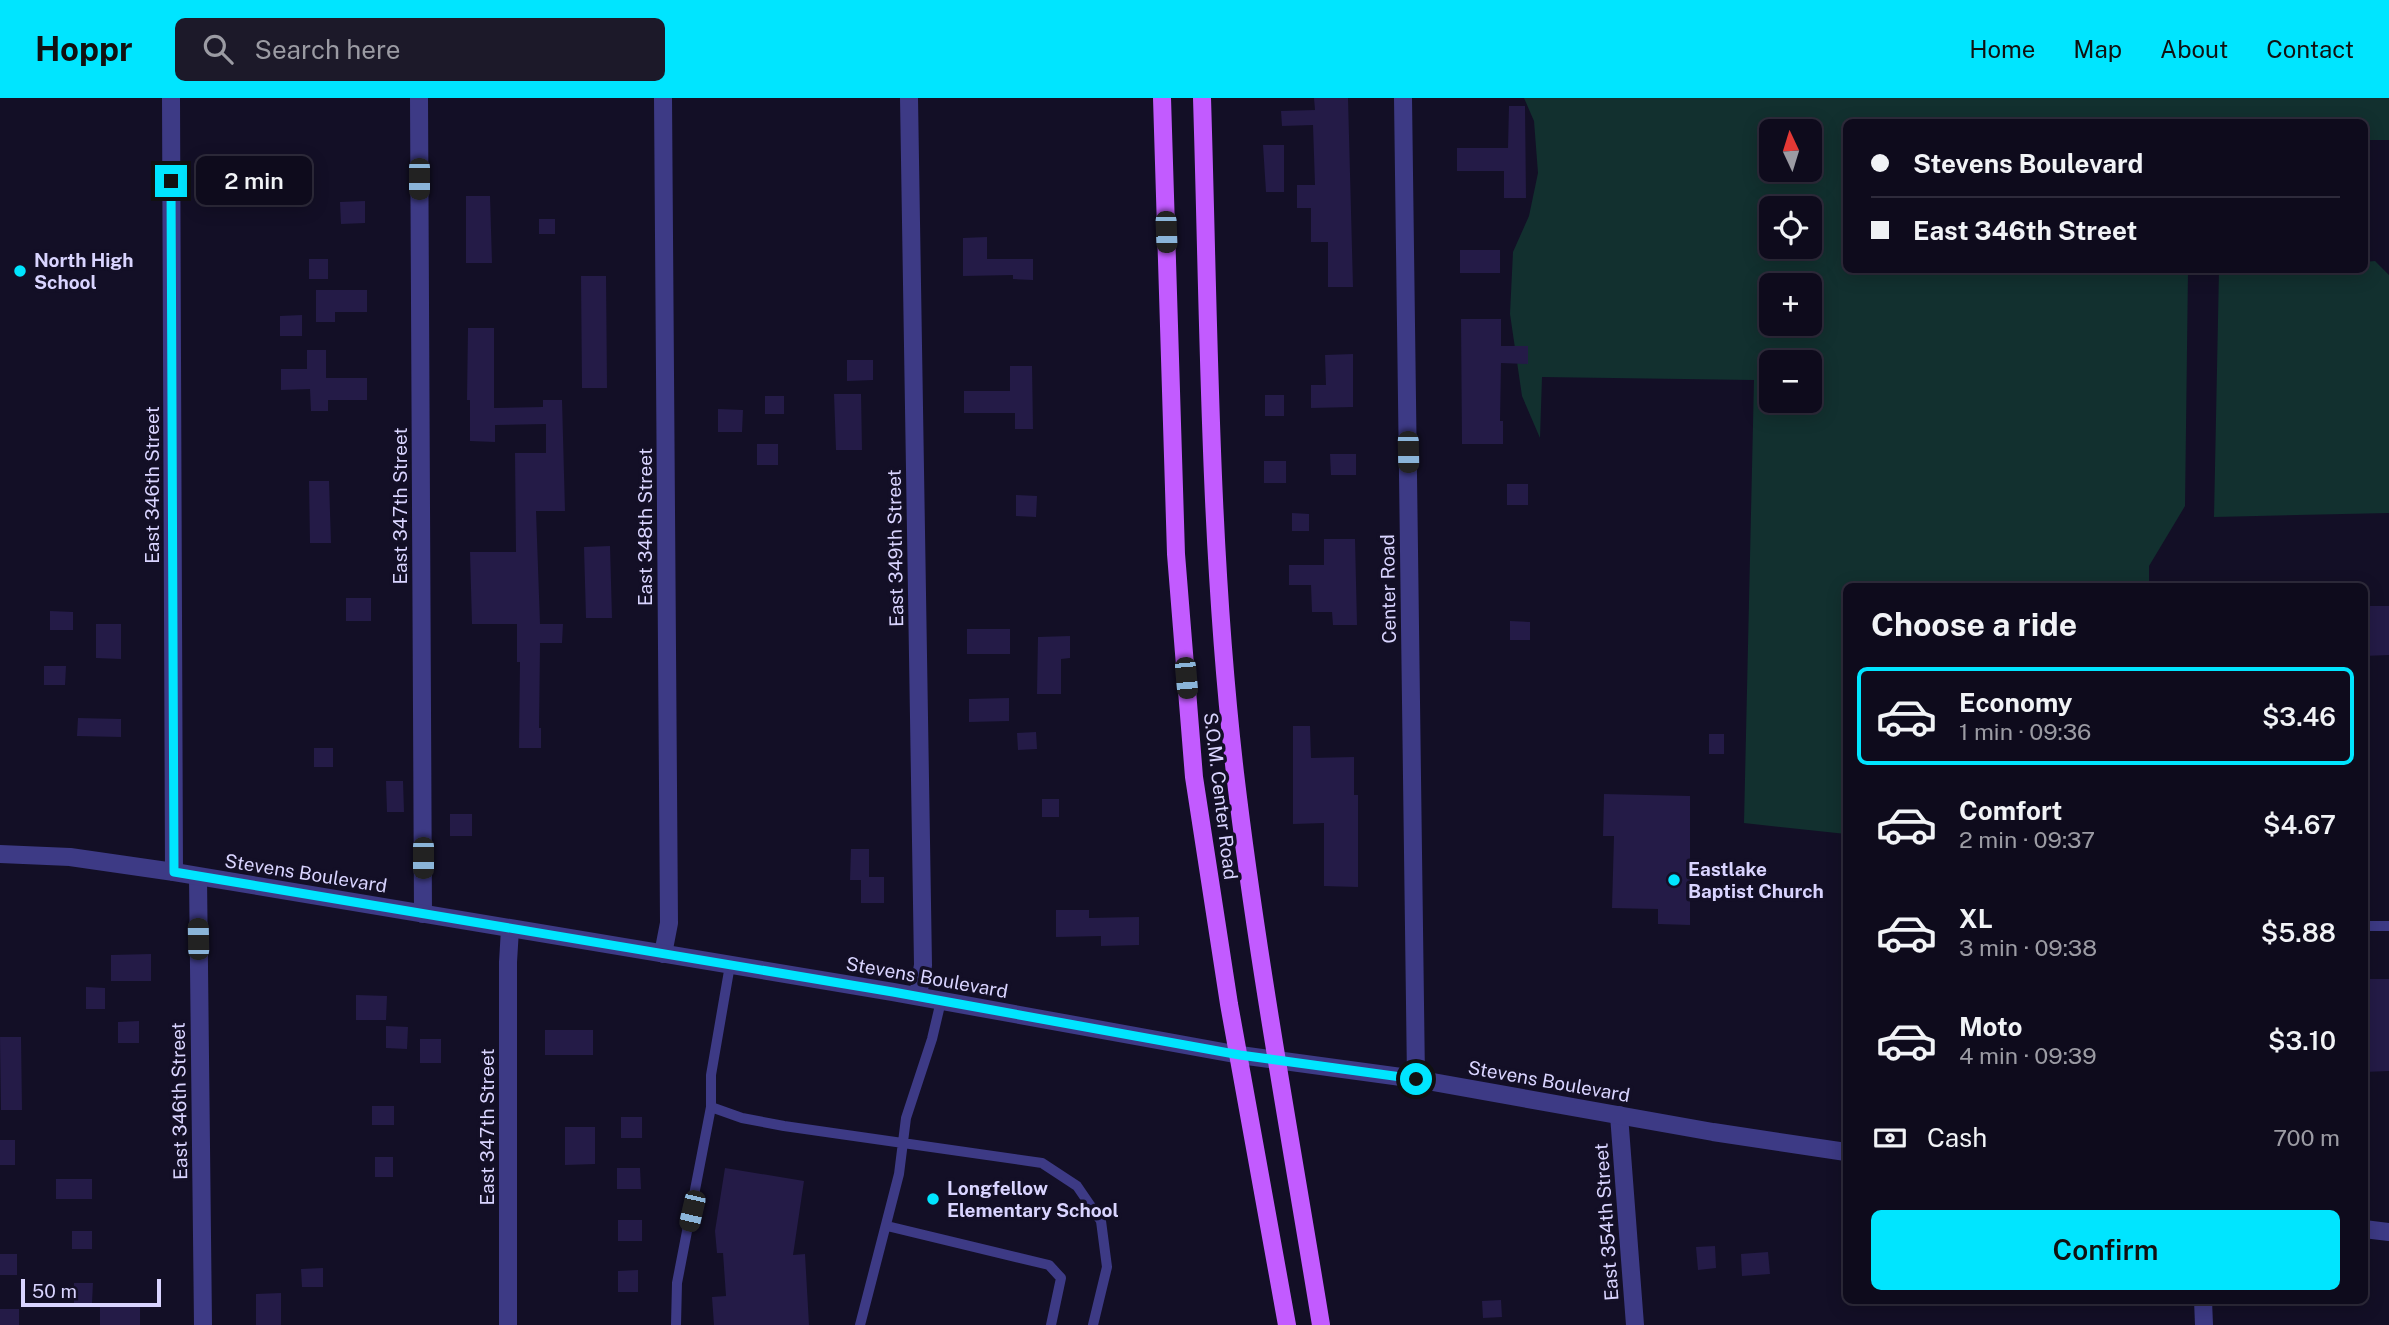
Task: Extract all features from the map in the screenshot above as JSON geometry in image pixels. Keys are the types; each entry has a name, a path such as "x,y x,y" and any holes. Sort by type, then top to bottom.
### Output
{"main road":[{"name":"S.O.M. Center Road","path":"1162,98 1176,554 1194,777 1229,1004 1287,1325"},
{"name":"S.O.M. Center Road","path":"1202,98 1216,560 1235,773 1266,993 1321,1325"}],"street":[{"name":"East 346th Street","path":"171,98 174,872"},
{"name":"East 347th Street","path":"419,98 423,914"},
{"name":"East 348th Street","path":"663,98 669,923 663,954"},
{"name":"East 349th Street","path":"909,98 923,965 918,996"},
{"name":"Center Road","path":"1403,98 1416,1079"},
{"name":"Stevens Boulevard","path":"0,854 70,857 174,872 918,996 1240,1055 1416,1079 1843,1152"},
{"name":"East 346th Street","path":"198,877 203,1325"},
{"name":"East 347th Street","path":"508,1325 510,929"},
{"name":"East 354th Street","path":"1619,1115 1635,1325"},
{"path":"2368,1229 2389,1232"},
{"path":"2203,1304 2204,1325"}],"lane":[{"path":"2368,926 2389,926"},
{"path":"676,1325 677,1283 711,1107 711,1075 730,965"},
{"path":"860,1325 899,1174 906,1118 932,1039 941,1001"},
{"path":"711,1107 742,1118 1042,1163 1077,1186 1101,1221 1107,1267 1093,1325"},
{"path":"887,1226 1049,1265 1061,1278 1051,1325"}],"green space":[{"path":"1524,98 2389,98 2389,140 2368,140 2368,119 1843,119 1843,273 2188,273 2185,506 2149,566 2149,583 1843,583 1843,834 1744,823 1754,380 1542,377 1540,438 1522,396 1510,314 1513,252 1529,216 1538,173 1534,121"},
{"path":"2375,261 2389,275 2389,513 2214,517 2219,273 2368,273 2368,262"}],"building":[{"path":"1314,98 1348,98 1353,287 1328,287 1328,242 1311,242 1311,208 1297,208 1297,185 1315,185 1313,125 1282,126 1281,111 1315,110"},
{"path":"1509,106 1525,106 1526,198 1504,198 1504,171 1457,171 1457,148 1508,148"},
{"path":"1263,145 1284,145 1284,192 1266,192"},
{"path":"466,196 490,196 492,263 466,263"},
{"path":"365,201 365,223 341,224 340,202"},
{"path":"539,219 555,219 555,234 539,234"},
{"path":"987,237 987,259 1033,259 1033,280 1013,279 1013,275 963,276 963,238"},
{"path":"1460,250 1500,250 1500,273 1460,273"},
{"path":"309,259 328,259 328,279 309,279"},
{"path":"581,276 606,276 607,388 582,388"},
{"path":"316,290 367,290 367,312 335,312 335,322 316,322"},
{"path":"302,315 302,336 280,336 280,316"},
{"path":"1461,319 1501,319 1501,346 1528,346 1528,364 1501,363 1500,421 1503,421 1503,444 1462,444"},
{"path":"468,328 494,328 494,408 543,407 543,400 562,400 565,511 536,511 540,624 563,624 562,643 540,643 541,748 519,748 520,662 517,662 517,624 472,624 470,552 516,552 515,453 546,453 546,424 495,425 495,442 470,441 470,400 467,400"},
{"path":"307,350 326,350 326,378 367,378 367,400 328,400 328,411 311,411 310,389 281,390 281,369 307,369"},
{"path":"1353,354 1353,407 1311,408 1311,385 1326,385 1325,355"},
{"path":"847,360 873,360 873,380 847,381"},
{"path":"1010,366 1032,366 1033,429 1015,429 1015,413 964,413 964,391 1010,391"},
{"path":"834,394 861,394 862,450 836,450"},
{"path":"1265,395 1284,395 1284,416 1265,416"},
{"path":"765,396 784,396 784,414 765,414"},
{"path":"718,409 743,410 742,432 718,432"},
{"path":"757,444 778,444 778,465 757,465"},
{"path":"1330,454 1356,454 1356,475 1331,475"},
{"path":"1264,461 1286,461 1286,483 1264,483"},
{"path":"309,481 329,481 331,543 310,543"},
{"path":"1507,484 1528,484 1528,505 1507,505"},
{"path":"1016,495 1037,496 1036,517 1016,516"},
{"path":"1292,513 1309,514 1309,531 1292,531"},
{"path":"1324,539 1355,539 1357,625 1333,625 1332,612 1312,612 1311,585 1289,585 1289,565 1324,565"},
{"path":"610,546 612,618 586,618 584,547"},
{"path":"346,598 371,598 371,621 346,621"},
{"path":"2368,606 2389,606 2389,655 2368,656"},
{"path":"50,611 73,612 73,630 50,630"},
{"path":"1510,621 1530,622 1530,640 1510,640"},
{"path":"96,624 121,624 121,659 96,658"},
{"path":"967,629 1010,629 1010,654 967,654"},
{"path":"1070,636 1070,658 1061,659 1061,694 1037,694 1038,637"},
{"path":"44,666 66,666 65,685 44,685"},
{"path":"1009,698 1009,721 969,722 969,699"},
{"path":"78,718 121,719 121,737 77,736"},
{"path":"1293,726 1310,726 1311,758 1354,757 1354,795 1358,795 1358,887 1324,886 1324,823 1293,824"},
{"path":"1036,732 1037,749 1018,750 1017,733"},
{"path":"1709,734 1724,734 1724,754 1709,754"},
{"path":"314,748 333,748 333,767 314,767"},
{"path":"386,781 403,781 404,812 387,812"},
{"name":"Eastlake Baptist Church","path":"1604,794 1690,796 1690,925 1658,924 1658,909 1612,908 1614,836 1603,836"},
{"path":"1042,799 1059,799 1059,817 1042,817"},
{"path":"450,814 472,814 472,836 450,836"},
{"path":"851,849 869,849 869,877 884,877 884,903 861,903 861,880 850,880"},
{"path":"1056,910 1089,910 1089,918 1139,917 1139,945 1101,946 1101,936 1056,937"},
{"path":"151,954 151,981 111,981 111,955"},
{"path":"2368,979 2389,979 2389,1071 2368,1072"},
{"path":"86,987 105,988 105,1009 86,1009"},
{"path":"356,995 387,996 386,1020 356,1020"},
{"path":"139,1021 139,1043 118,1043 118,1022"},
{"path":"386,1026 408,1027 407,1049 386,1048"},
{"path":"545,1030 593,1030 593,1055 545,1055"},
{"path":"0,1037 21,1037 22,1110 1,1110"},
{"path":"420,1039 441,1039 441,1063 420,1063"},
{"path":"372,1106 394,1106 394,1125 372,1125"},
{"path":"621,1117 642,1117 642,1138 621,1138"},
{"path":"565,1127 595,1127 595,1164 565,1165"},
{"path":"0,1140 15,1140 15,1165 0,1165"},
{"path":"375,1157 393,1157 393,1177 375,1177"},
{"path":"617,1168 640,1168 641,1189 617,1189"},
{"path":"725,1168 804,1181 793,1255 805,1254 809,1325 714,1325 712,1297 726,1296 723,1253 717,1253 715,1231"},
{"path":"56,1179 92,1179 92,1199 56,1199"},
{"path":"618,1220 642,1220 642,1241 618,1241"},
{"path":"72,1231 92,1231 92,1249 72,1249"},
{"path":"1715,1246 1716,1268 1698,1270 1696,1247"},
{"path":"1768,1252 1770,1274 1742,1276 1741,1254"},
{"path":"0,1254 17,1254 17,1275 0,1275"},
{"path":"323,1268 323,1287 302,1287 301,1269"},
{"path":"638,1270 638,1292 618,1292 618,1271"},
{"path":"74,1283 93,1283 92,1303 74,1303"},
{"path":"281,1293 281,1325 256,1325 256,1294"},
{"path":"1501,1300 1502,1317 1483,1318 1482,1301"},
{"path":"100,1306 140,1306 140,1325 100,1325"},
{"path":"0,1309 19,1309 19,1325 0,1325"}],"place":[{"name":"North High School","path":"20,271"},
{"name":"Eastlake Baptist Church","path":"1674,880"},
{"name":"Longfellow Elementary School","path":"933,1199"}],"route":[{"path":"171,181 174,872 893,992 1240,1055 1416,1079"}]}
